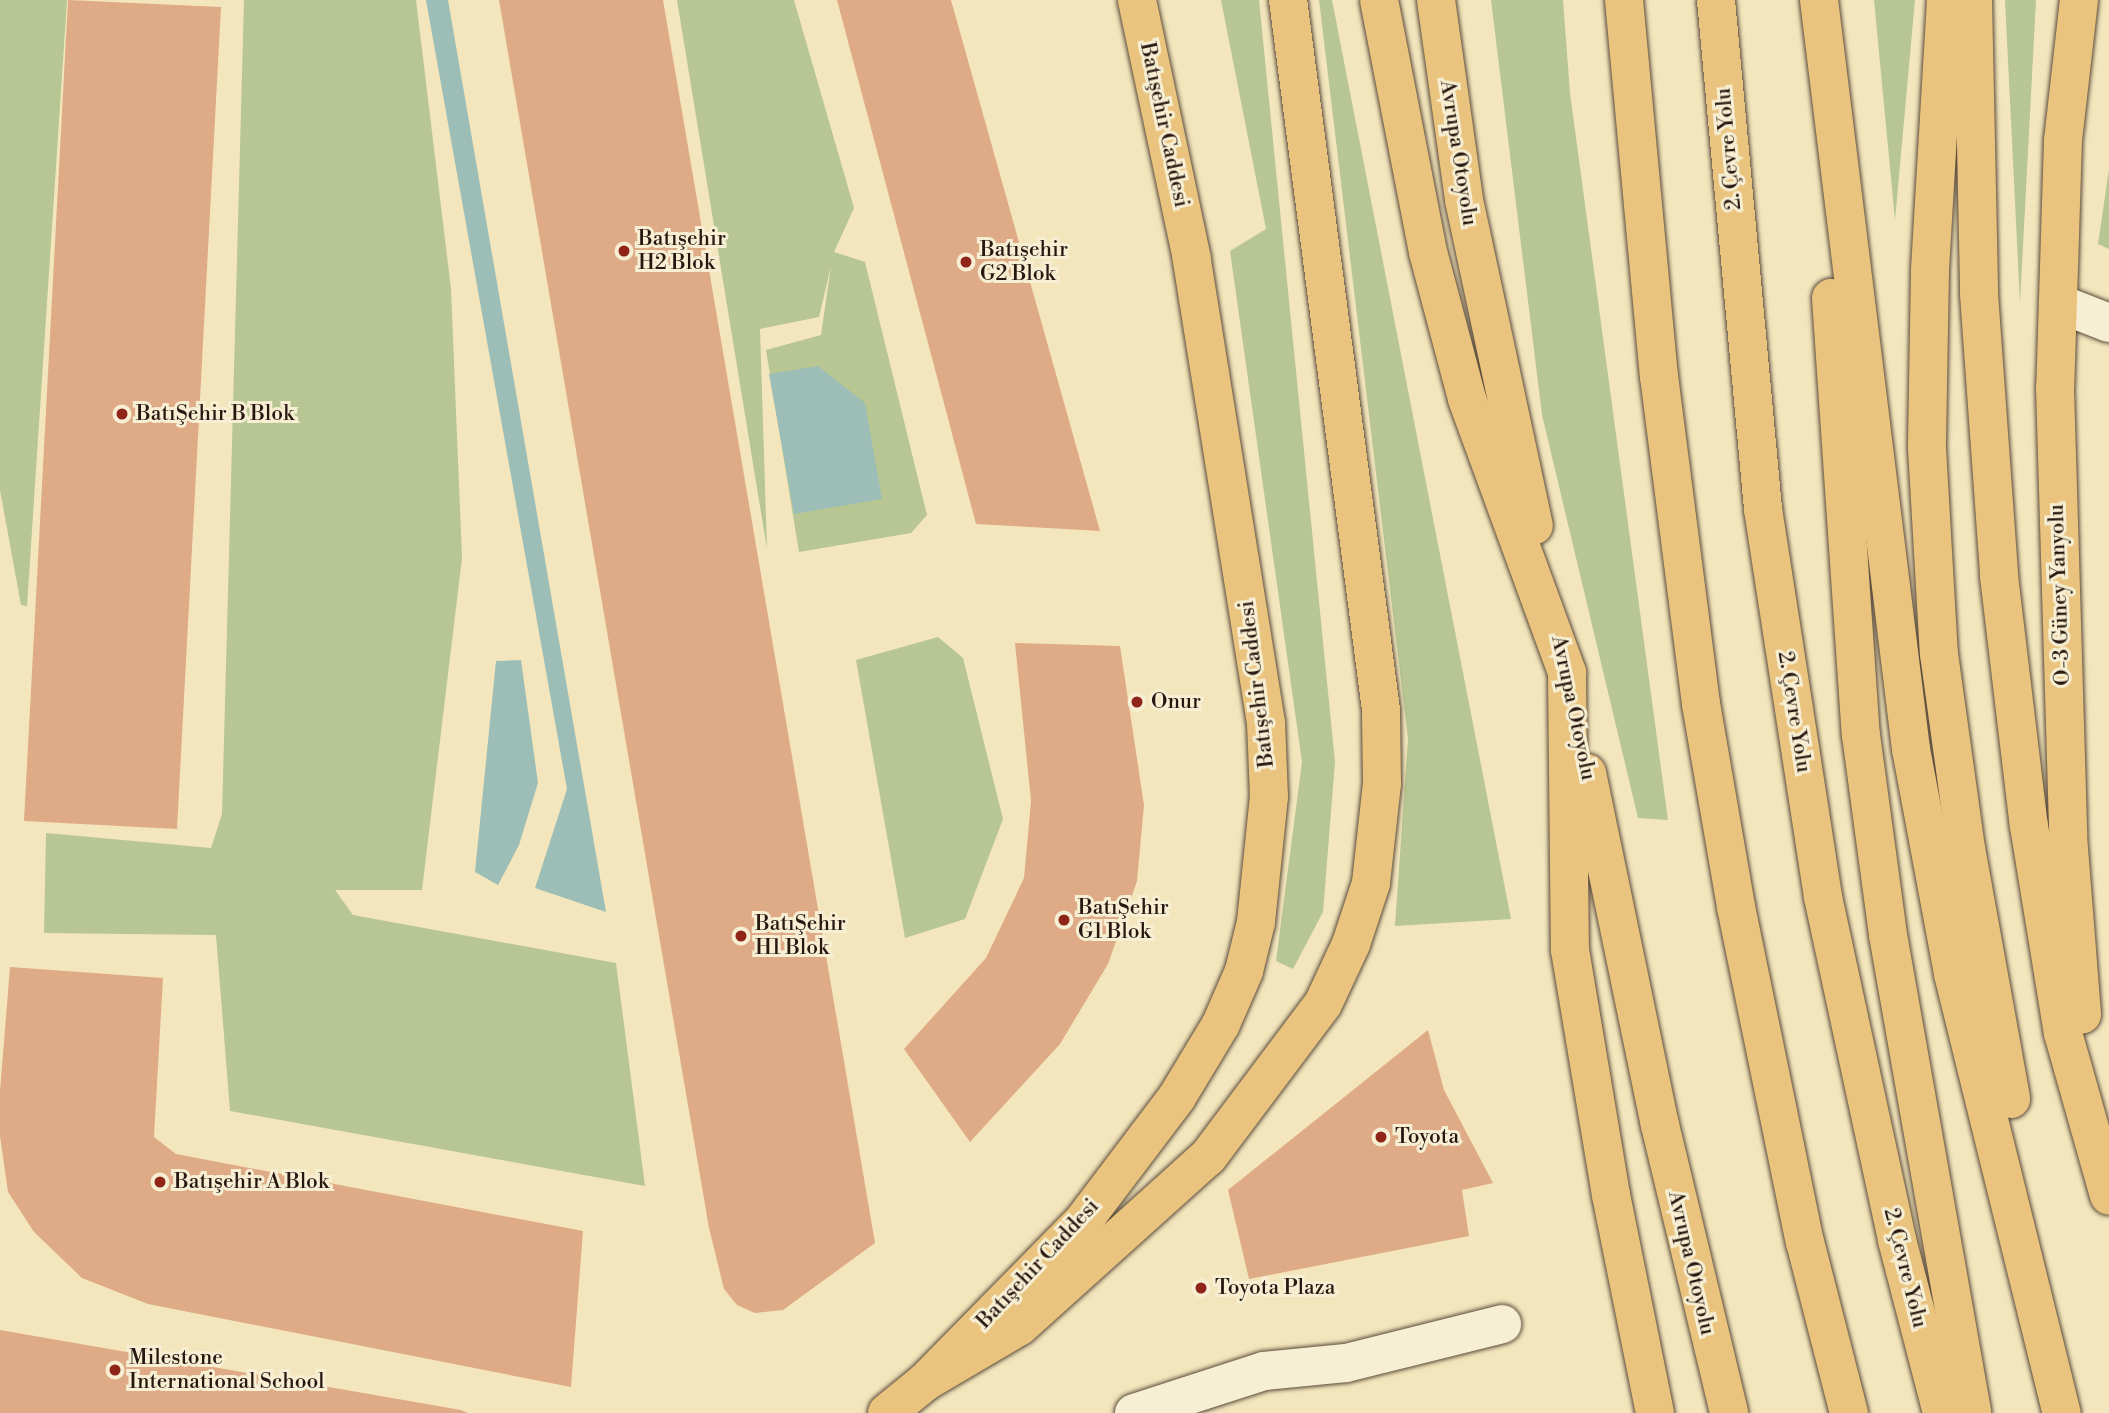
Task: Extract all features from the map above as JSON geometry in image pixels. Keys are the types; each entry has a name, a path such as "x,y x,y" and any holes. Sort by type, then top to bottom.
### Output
{"main road":[{"name":"Batışehir Caddesi","path":"887,1413 925,1382 1084,1220 1177,1097 1221,1024 1244,971 1256,922 1269,797 1266,723 1192,259 1137,0"},
{"path":"925,1382 1020,1326 1208,1157 1323,1004 1352,944 1371,883 1382,784 1381,710 1288,0"},
{"path":"1380,0 1428,252 1466,399 1567,673 1570,950 1611,1195 1655,1413"},
{"name":"Avrupa Otoyolu","path":"1436,0 1469,226 1567,673 1662,1138 1729,1413"},
{"path":"1625,0 1659,376 1701,704 1736,907 1805,1242 1849,1413"},
{"name":"2. Çevre Yolu","path":"1716,0 1763,509 1819,871 1897,1240 1942,1413"},
{"path":"1816,0 1911,749 1953,974 2062,1413"},
{"path":"1816,0 1843,511 1861,736 1888,934 1972,1413"},
{"path":"1946,0 1930,271 1927,449 1939,654 1968,861 2014,1119 2041,1330"},
{"path":"1973,0 1979,293 1999,576 2029,826 2060,1020 2108,1192"},
{"name":"O-3 Güney Yanyolu","path":"2080,0 2063,140 2054,388 2068,836 2084,1040 2108,1192"}],"street":[{"path":"2057,303 2109,323"},
{"path":"1135,1413 1264,1371 1346,1363 1502,1324"}],"green space":[{"path":"0,0 67,0 27,606 21,605 0,490"},
{"path":"244,0 416,0 451,289 462,558 422,890 335,890 353,915 616,963 645,1186 230,1111 216,935 44,933 46,833 211,848 222,814"},
{"path":"677,0 794,0 854,208 834,252 865,262 927,515 911,533 799,552 766,350 821,335 831,266 819,317 760,329 767,549"},
{"path":"1221,0 1259,0 1335,762 1323,912 1293,969 1276,961 1302,762 1230,251 1266,229"},
{"path":"1319,0 1332,0 1511,919 1395,926 1408,739"},
{"path":"1491,0 1563,0 1570,93 1668,820 1638,818 1542,415"},
{"path":"1874,0 1915,0 1895,220"},
{"path":"2005,0 2036,0 2020,303"},
{"path":"2109,169 2109,249 2098,244"},
{"path":"938,637 963,658 1003,819 965,919 905,938 856,660"}],"water":[{"path":"426,0 448,0 606,912 535,888 567,789"},
{"path":"818,366 865,403 882,499 794,514 769,374"},
{"path":"521,660 538,783 519,845 498,885 475,872 496,661"}],"building":[{"name":"BatıŞehir B Blok","path":"68,0 221,7 177,829 24,821"},
{"path":"499,0 663,0 875,1243 783,1310 755,1313 737,1305 724,1289 709,1228"},
{"name":"Batışehir G2 Blok","path":"837,0 951,0 1100,531 976,524"},
{"name":"BatıŞehir G1 Blok","path":"1015,643 1120,646 1144,805 1137,881 1108,964 1060,1044 970,1142 904,1049 986,958 1024,878 1031,801"},
{"name":"Batışehir A Blok","path":"10,967 163,978 154,1137 176,1154 583,1231 571,1387 148,1304 82,1278 34,1232 8,1192 0,1136 0,1091"},
{"name":"Toyota","path":"1428,1030 1444,1090 1493,1183 1462,1190 1469,1236 1249,1279 1228,1190"},
{"name":"Milestone International School","path":"0,1330 461,1410 468,1413 0,1413"}],"place":[{"name":"Batışehir H2 Blok","path":"624,251"},
{"name":"Batışehir G2 Blok","path":"966,262"},
{"name":"BatıŞehir B Blok","path":"122,414"},
{"name":"Onur","path":"1137,702"},
{"name":"BatıŞehir G1 Blok","path":"1064,920"},
{"name":"BatıŞehir H1 Blok","path":"741,936"},
{"name":"Toyota","path":"1381,1137"},
{"name":"Batışehir A Blok","path":"160,1182"},
{"name":"Toyota Plaza","path":"1201,1288"},
{"name":"Milestone International School","path":"115,1370"}]}
